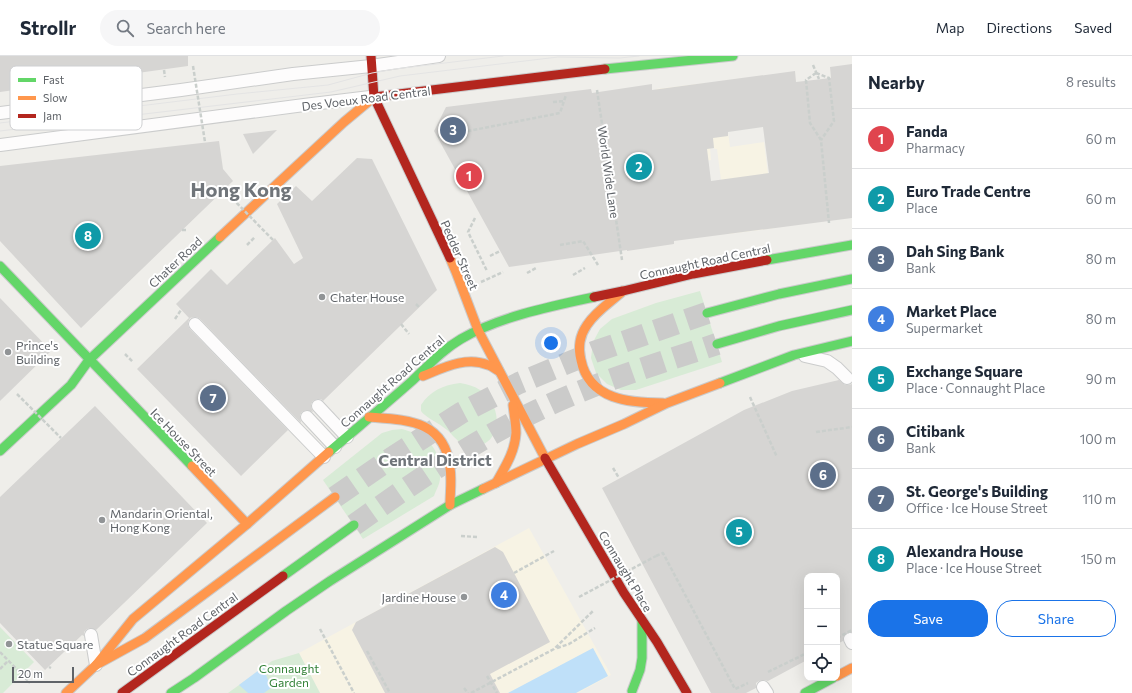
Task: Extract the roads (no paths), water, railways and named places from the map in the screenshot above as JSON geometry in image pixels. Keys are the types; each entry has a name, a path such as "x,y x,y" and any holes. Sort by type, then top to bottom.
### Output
{"main road":[{"name":"Des Voeux Road Central","path":"374,97 575,72 733,56"},
{"name":"Pedder Street","path":"371,61 374,97 456,272 478,330 546,459"},
{"name":"Chater Road","path":"0,451 71,385 89,360 132,319 344,122 374,97"},
{"name":"Connaught Road Central","path":"66,693 96,665 133,618 247,524 414,379 427,365 450,346 478,330 526,313 661,281 750,262 852,245"},
{"name":"Ice House Street","path":"0,266 89,360 101,377 247,524"},
{"path":"707,313 779,294 852,279"},
{"path":"623,291 594,316 585,329 580,344 580,360 585,375 595,388 609,396 628,401 667,403"},
{"path":"717,344 779,326 852,310"},
{"path":"171,693 330,581 450,505 667,403 794,355 852,342"},
{"path":"414,379 458,362 472,361 487,364 499,371"},
{"path":"71,385 84,381"},
{"path":"496,483 509,460 515,441 516,433 512,395"},
{"path":"369,417 411,421 429,429 444,442 448,452 450,466 450,505"},
{"name":"Connaught Place","path":"546,459 624,593 657,642 687,693"},
{"name":"Connaught Road Central","path":"96,665 145,638 335,497"},
{"name":"Connaught Road Central","path":"122,693 354,525"},
{"path":"634,692 642,658 642,621"},
{"path":"840,674 852,668"},
{"path":"805,693 827,681"}],"lane":[{"path":"142,95 298,74 371,61 439,56"},
{"name":"Des Voeux Road Central","path":"142,126 374,97"},
{"path":"0,113 10,112"},
{"name":"Des Voeux Road Central","path":"0,145 114,130"},
{"path":"195,324 324,457"},
{"path":"794,355 827,361 847,378"},
{"path":"318,406 347,437"},
{"path":"307,417 335,447"},
{"path":"91,635 96,665"}],"water":[{"path":"593,648 608,676 576,693 508,693"},
{"path":"263,667 271,688 264,693 248,693 239,685"}],"tunnel":[{"path":"335,497 461,413 519,383 594,352 707,313"},
{"path":"354,525 421,478 467,449 538,410 604,382 717,344"}],"tram line":[{"path":"142,106 328,85 372,73 395,69 503,56"},
{"path":"142,114 331,92 400,76 558,57 620,58 639,56"},
{"path":"0,123 10,122"},
{"path":"0,131 10,130"}],"place":[{"name":"Dah Sing Bank","path":"453,130"},
{"name":"Euro Trade Centre","path":"639,167"},
{"name":"Fanda","path":"469,176"},
{"name":"Alexandra House","path":"88,236"},
{"name":"Chater House","path":"322,297"},
{"name":"Prince's Building","path":"8,352"},
{"name":"St. George's Building","path":"213,398"},
{"name":"Citibank","path":"823,475"},
{"name":"Mandarin Oriental, Hong Kong","path":"102,520"},
{"name":"Exchange Square","path":"739,532"},
{"name":"Market Place","path":"504,595"},
{"name":"Jardine House","path":"464,597"},
{"name":"Statue Square","path":"9,644"}],"district":[{"name":"Hong Kong","path":"241,189"},
{"name":"Central District","path":"435,459"}],"park label":[{"name":"Connaught Garden","path":"289,675"}]}
